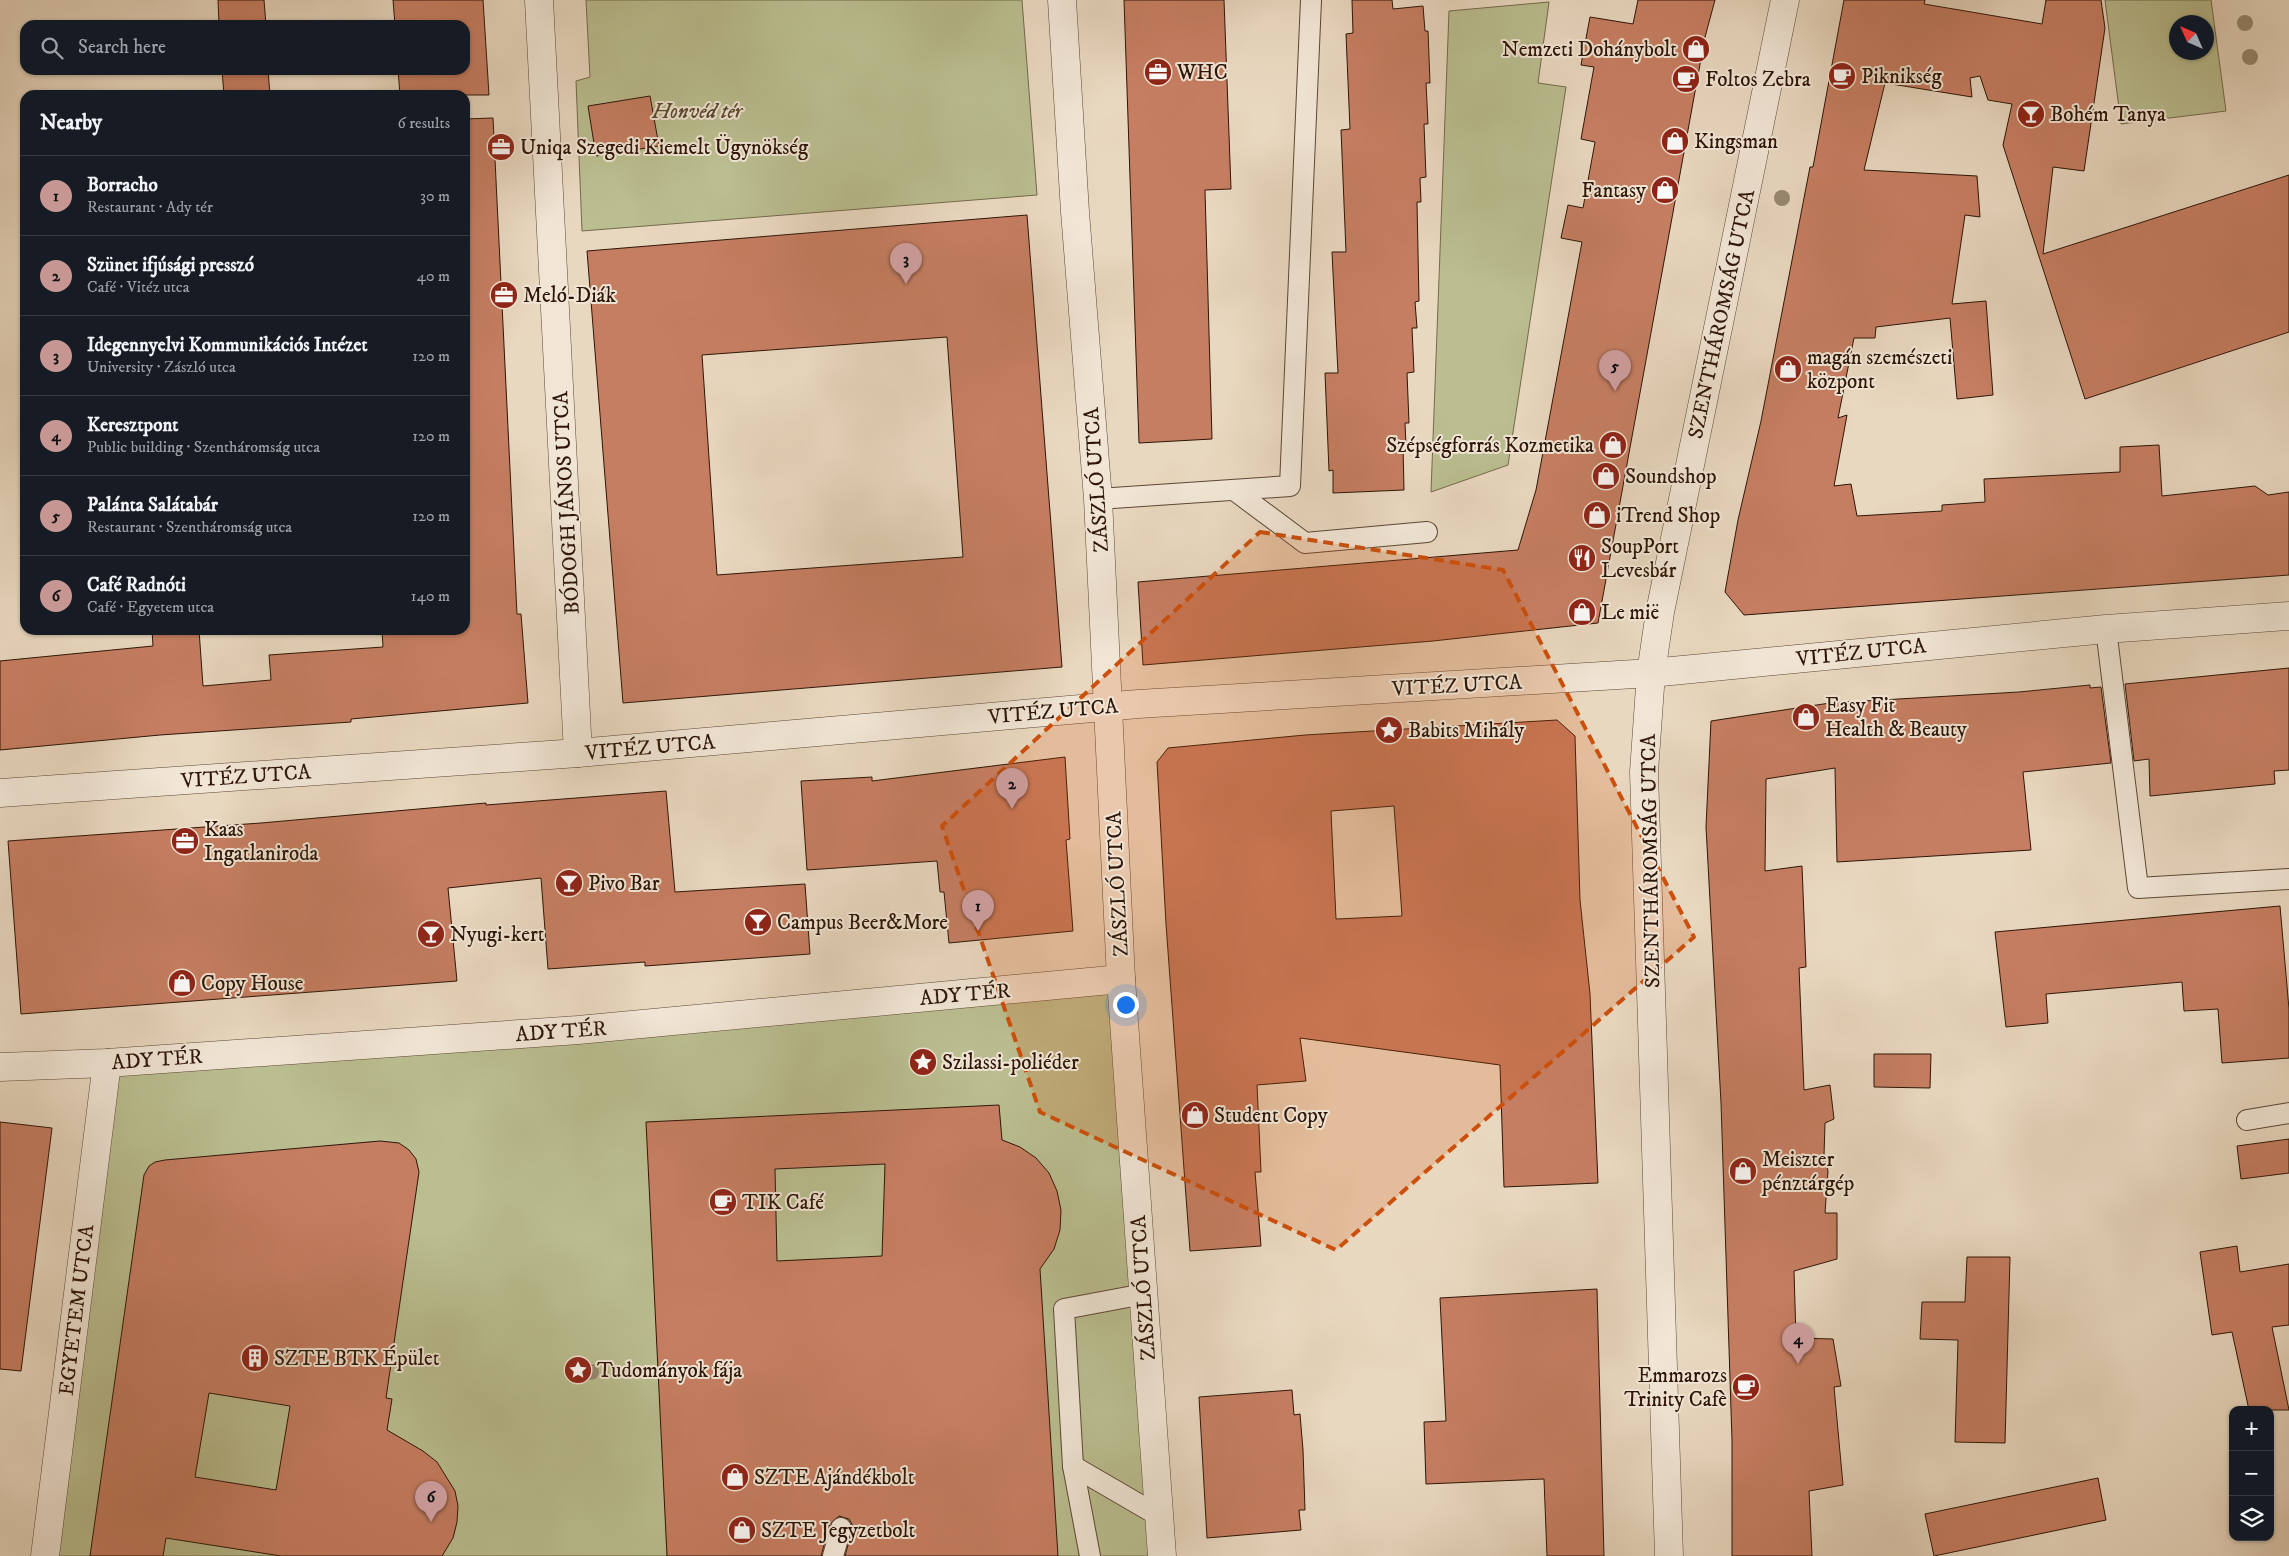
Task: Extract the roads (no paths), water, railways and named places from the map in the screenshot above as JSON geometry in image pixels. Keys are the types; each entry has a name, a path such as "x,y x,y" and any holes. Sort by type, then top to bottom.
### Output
{"street":[{"name":"BÓDOGH JÁNOS UTCA","path":"539,0 578,753"},
{"name":"ZÁSZLÓ UTCA","path":"1062,0 1075,212 1098,499 1121,979 1162,1556"},
{"name":"SZENTHÁROMSÁG UTCA","path":"1669,1556 1644,772 1651,673 1660,612 1785,0"},
{"name":"VITÉZ UTCA","path":"0,793 578,753 1109,707 1651,673 2106,629 2289,616"},
{"name":"ADY TÉR","path":"0,1067 107,1063 578,1030 1121,979"},
{"name":"EGYETEM UTCA","path":"45,1556 107,1063"}],"lane":[{"path":"1098,499 1290,486 1311,0"},
{"path":"1234,490 1305,543 1427,532"},
{"path":"2106,629 2138,888 2289,879"},
{"path":"2247,1120 2289,1113"},
{"path":"1090,1556 1073,1466 1064,1309 1144,1294"},
{"path":"1073,1466 1159,1516"},
{"path":"833,1556 841,1528"}],"place":[{"name":"Nemzeti Dohánybolt","path":"1696,49"},
{"name":"WHC","path":"1158,72"},
{"name":"Piknikség","path":"1842,76"},
{"name":"Foltos Zebra","path":"1686,79"},
{"name":"Bohém Tanya","path":"2031,114"},
{"name":"Kingsman","path":"1675,141"},
{"name":"Uniqa Szegedi Kiemelt Ügynökség","path":"501,147"},
{"name":"Fantasy","path":"1665,190"},
{"name":"Idegennyelvi Kommunikációs Intézet","path":"906,284"},
{"name":"Meló-Diák","path":"504,295"},
{"name":"magán szemészeti központ","path":"1788,369"},
{"name":"Palánta Salátabár","path":"1615,391"},
{"name":"Szépségforrás Kozmetika","path":"1613,445"},
{"name":"Soundshop","path":"1606,476"},
{"name":"iTrend Shop","path":"1597,515"},
{"name":"SoupPort Levesbár","path":"1582,558"},
{"name":"Le mië","path":"1582,612"},
{"name":"Easy Fit Health & Beauty","path":"1806,717"},
{"name":"Babits Mihály","path":"1389,730"},
{"name":"Szünet ifjúsági presszó","path":"1012,809"},
{"name":"Kaas Ingatlaniroda","path":"185,841"},
{"name":"Pivo Bar","path":"569,883"},
{"name":"Campus Beer&More","path":"758,922"},
{"name":"Borracho","path":"978,931"},
{"name":"Nyugi-kert","path":"431,934"},
{"name":"Copy House","path":"182,983"},
{"name":"Szilassi-poliéder","path":"923,1062"},
{"name":"Student Copy","path":"1195,1115"},
{"name":"Meiszter pénztárgép","path":"1743,1171"},
{"name":"TIK Café","path":"723,1202"},
{"name":"SZTE BTK Épület","path":"255,1358"},
{"name":"Keresztpont","path":"1798,1364"},
{"name":"Tudományok fája","path":"578,1370"},
{"name":"Emmarozs Trinity Cafè","path":"1746,1387"},
{"name":"SZTE Ajándékbolt","path":"735,1477"},
{"name":"Café Radnóti","path":"431,1522"},
{"name":"SZTE Jegyzetbolt","path":"742,1530"}],"park label":[{"name":"Honvéd tér","path":"697,111"}]}
